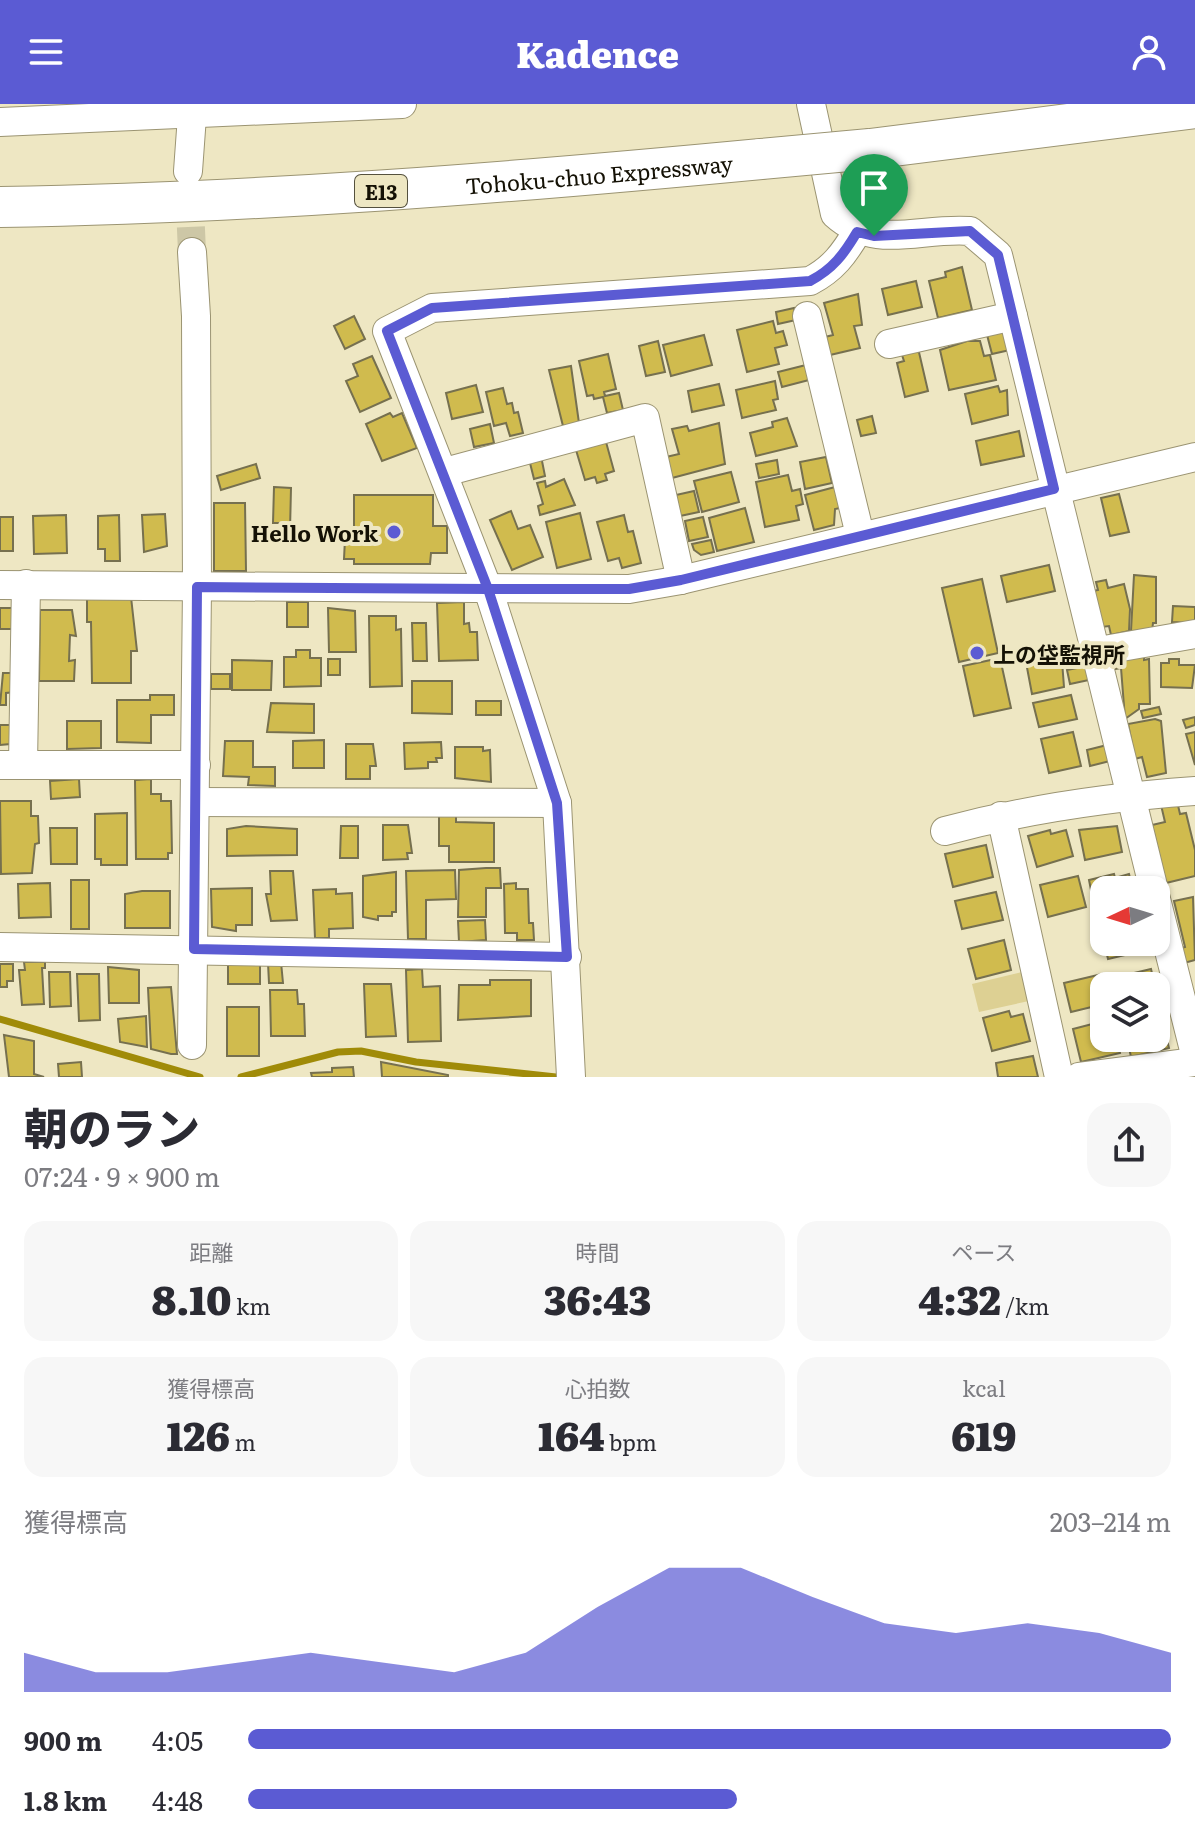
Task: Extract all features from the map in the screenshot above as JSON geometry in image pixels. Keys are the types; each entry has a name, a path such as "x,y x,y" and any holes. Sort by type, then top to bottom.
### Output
{"highway":[{"name":"Tohoku-chuo Expressway","path":"0,207 266,198 481,185 870,149 1195,108"}],"street":[{"path":"0,122 192,116 402,104"},
{"path":"811,104 835,214 857,232 874,236 970,231 998,255 1150,876"},
{"path":"188,171 192,116"},
{"path":"570,1070 567,957 557,803 488,589 445,472 387,331 432,308 810,281 827,272 843,256 857,232"},
{"path":"192,252 196,316 197,587 192,1045"},
{"path":"807,316 860,535"},
{"path":"889,344 1013,316"},
{"path":"445,472 645,418 681,580"},
{"path":"196,765 12,765 13,585 629,589 681,580 1195,457"},
{"path":"1093,652 1195,634"},
{"path":"945,831 1001,816 1129,796 1195,791"},
{"path":"195,802 557,803"},
{"path":"1001,816 1059,1077"},
{"path":"1170,940 1188,993 1195,1054"},
{"path":"0,947 567,957"},
{"path":"1079,1077 1195,1062"}],"shaded area":[{"path":"1022,972 1029,1001 979,1012 972,984"}],"building":[{"path":"962,267 972,310 938,318 929,281 946,277 945,272"},
{"path":"916,281 922,307 888,315 882,289"},
{"path":"858,294 862,325 854,326 860,348 830,355 825,337 833,335 824,303"},
{"path":"794,308 796,320 778,324 776,312"},
{"path":"354,316 365,339 345,349 334,326"},
{"path":"773,321 776,333 783,331 787,345 775,348 779,364 747,372 737,330"},
{"path":"986,331 1006,332 1010,350 992,354"},
{"path":"704,335 712,365 671,376 663,345"},
{"path":"658,341 665,372 646,376 639,346"},
{"path":"967,341 980,341 984,356 990,355 996,380 949,390 940,350"},
{"path":"918,348 928,391 905,397 897,363 904,361 901,352"},
{"path":"608,354 616,389 604,392 605,396 619,393 623,410 607,413 603,397 594,399 593,395 587,396 579,361"},
{"path":"372,356 391,398 360,412 346,381 358,376 353,364"},
{"path":"806,365 809,380 782,387 778,372"},
{"path":"571,366 579,423 563,426 549,370"},
{"path":"775,381 778,399 773,400 776,410 742,418 736,390"},
{"path":"719,384 724,405 692,412 688,391"},
{"path":"476,385 483,412 452,419 446,393"},
{"path":"998,386 1000,392 1007,390 1008,415 972,424 965,394"},
{"path":"503,388 507,404 512,403 514,413 518,412 523,433 510,436 506,423 494,426 486,392"},
{"path":"390,413 393,417 402,413 417,448 382,461 366,424"},
{"path":"872,416 876,433 861,436 857,420"},
{"path":"787,418 797,446 756,456 750,433 773,427 772,422"},
{"path":"719,423 725,464 672,478 666,457 679,454 672,429 687,426 689,431"},
{"path":"490,424 494,443 474,447 470,429"},
{"path":"1019,431 1024,456 981,465 976,441"},
{"path":"606,442 614,471 605,474 607,480 597,483 595,477 585,480 576,450"},
{"path":"541,456 545,476 534,479 529,459"},
{"path":"826,457 832,483 805,489 800,462"},
{"path":"777,460 779,474 759,478 756,464"},
{"path":"256,464 260,478 221,490 217,476"},
{"path":"731,472 739,502 702,512 694,481"},
{"path":"788,475 792,491 800,489 803,504 796,506 799,520 765,527 756,482"},
{"path":"564,479 575,505 540,515 538,506 543,504 537,483 545,481 546,487"},
{"path":"274,487 291,488 290,530 282,529 282,523 273,523"},
{"path":"835,487 840,508 835,509 834,525 814,530 805,495"},
{"path":"694,491 699,512 680,516 676,495"},
{"path":"1119,494 1129,532 1110,536 1101,498"},
{"path":"354,495 433,495 433,526 447,526 447,553 431,553 430,564 354,564 354,559 344,559 345,539 354,539"},
{"path":"214,503 245,503 246,571 214,571"},
{"path":"745,508 754,542 717,551 709,518"},
{"path":"511,511 518,529 530,525 543,557 512,570 490,520"},
{"path":"580,513 591,559 557,568 546,522"},
{"path":"165,514 167,546 144,552 142,515"},
{"path":"66,515 67,553 34,554 33,516"},
{"path":"119,515 120,561 105,561 105,549 98,549 98,516"},
{"path":"624,515 628,532 633,531 641,563 622,568 619,558 608,561 597,522"},
{"path":"0,517 13,517 13,551 0,551"},
{"path":"703,517 708,537 689,541 685,521"},
{"path":"711,540 714,552 701,555 694,550 692,544"},
{"path":"1049,565 1055,591 1007,602 1001,576"},
{"path":"1134,575 1156,577 1156,623 1153,623 1152,632 1131,631"},
{"path":"982,579 998,653 959,662 942,588"},
{"path":"1106,580 1108,588 1124,584 1130,609 1129,631 1111,635 1109,626 1102,627 1093,591 1098,590 1096,582"},
{"path":"87,597 131,597 137,651 131,651 131,683 92,683 91,622 87,622"},
{"path":"287,602 308,602 308,627 287,627"},
{"path":"464,602 464,624 469,623 470,632 477,632 478,660 439,661 437,603"},
{"path":"1173,606 1195,607 1195,623 1172,622"},
{"path":"0,608 15,608 15,629 0,629"},
{"path":"328,608 355,611 356,652 329,652"},
{"path":"40,610 72,610 76,636 70,635 69,661 75,660 74,681 39,681"},
{"path":"369,616 396,616 396,630 401,629 402,686 370,687"},
{"path":"412,623 426,623 427,661 413,661"},
{"path":"296,650 310,650 310,658 321,658 321,686 284,687 284,657 296,657"},
{"path":"1055,650 1057,662 1062,661 1064,687 1032,694 1025,657"},
{"path":"1144,655 1144,660 1149,659 1150,704 1139,704 1139,709 1125,719 1121,668 1115,669 1114,657"},
{"path":"1000,658 1011,708 974,716 963,666"},
{"path":"328,659 340,659 340,675 328,675"},
{"path":"1169,659 1179,659 1179,665 1195,665 1192,688 1161,687 1161,663 1169,663"},
{"path":"232,660 272,661 271,690 232,690"},
{"path":"1087,666 1089,680 1070,684 1067,670"},
{"path":"3,673 16,673 16,692 6,693 6,705 0,705"},
{"path":"211,674 230,674 230,689 211,689"},
{"path":"412,681 452,681 452,714 412,713"},
{"path":"150,695 174,695 174,715 151,715 151,743 117,742 117,700 150,700"},
{"path":"1071,695 1077,719 1039,727 1033,703"},
{"path":"476,701 501,701 501,715 476,715"},
{"path":"271,703 314,704 314,733 267,732"},
{"path":"1159,707 1161,714 1143,718 1141,711"},
{"path":"1195,717 1195,725 1186,728 1183,720"},
{"path":"1155,719 1161,721 1166,773 1147,777 1142,757 1135,759 1128,724"},
{"path":"67,721 101,721 101,748 67,749"},
{"path":"0,725 10,725 10,744 0,745"},
{"path":"1073,732 1081,766 1049,773 1041,739"},
{"path":"1195,732 1195,765 1186,734"},
{"path":"324,740 324,768 293,768 293,741"},
{"path":"225,741 253,741 253,767 275,767 275,786 248,785 249,777 223,776"},
{"path":"441,742 442,758 436,758 437,762 428,762 428,768 405,769 404,743"},
{"path":"346,744 373,744 376,766 370,766 370,779 346,779"},
{"path":"1107,745 1110,761 1090,766 1087,750"},
{"path":"455,747 490,750 491,782 455,778"},
{"path":"79,779 80,797 51,799 50,781"},
{"path":"151,779 151,794 161,794 161,801 171,801 172,853 168,853 168,859 136,859 135,780"},
{"path":"0,801 31,801 31,816 38,816 39,843 35,844 32,873 1,874"},
{"path":"1177,801 1180,814 1186,813 1195,850 1195,876 1170,882 1170,876 1164,876 1152,825 1165,822 1161,805"},
{"path":"127,813 127,865 101,865 101,859 95,859 95,814"},
{"path":"439,814 456,814 456,822 494,823 494,862 449,862 449,846 439,846"},
{"path":"383,825 408,825 412,853 407,853 408,859 383,860"},
{"path":"246,826 297,829 297,855 227,856 227,829"},
{"path":"341,826 358,826 358,858 340,858"},
{"path":"1117,826 1122,852 1085,860 1079,830"},
{"path":"50,828 77,828 77,864 51,864"},
{"path":"1050,830 1051,834 1066,830 1073,856 1037,867 1028,836"},
{"path":"986,845 993,877 953,887 945,854"},
{"path":"500,868 501,888 486,888 486,917 458,917 459,870"},
{"path":"455,870 456,899 426,900 426,939 408,939 406,871"},
{"path":"270,871 293,871 297,920 271,921 266,894 271,894"},
{"path":"396,872 396,912 392,912 392,916 378,916 378,920 363,917 363,876"},
{"path":"1078,876 1086,907 1048,917 1040,885"},
{"path":"71,880 89,880 89,929 71,929"},
{"path":"50,883 51,917 19,918 18,884"},
{"path":"516,883 516,889 528,889 529,923 533,923 534,940 517,940 517,933 505,933 504,884"},
{"path":"252,888 252,925 236,925 236,931 212,927 211,889"},
{"path":"336,889 336,894 352,893 353,928 329,929 329,938 315,938 313,890"},
{"path":"170,891 170,928 125,928 125,894"},
{"path":"996,892 1003,920 962,929 955,901"},
{"path":"1193,897 1195,960 1184,963 1181,948 1185,947 1174,901"},
{"path":"485,920 486,940 459,942 458,921"},
{"path":"1004,940 1011,970 976,979 968,949"},
{"path":"24,962 45,962 45,968 42,968 44,1004 22,1005 19,970 25,970"},
{"path":"281,962 283,983 269,983 268,963"},
{"path":"228,963 260,963 260,984 228,984"},
{"path":"0,964 13,964 13,981 7,981 7,987 0,987"},
{"path":"108,967 139,970 139,1003 109,1003"},
{"path":"422,969 423,987 440,986 441,1041 408,1042 406,970"},
{"path":"49,972 70,972 71,1006 50,1007"},
{"path":"77,974 99,974 100,1020 79,1021"},
{"path":"1090,977 1090,1007 1071,1012 1064,983"},
{"path":"490,980 531,980 531,1016 458,1020 459,985 490,985"},
{"path":"364,984 391,984 396,1036 366,1037"},
{"path":"171,987 177,1054 151,1049 148,988"},
{"path":"270,990 297,990 298,1004 304,1004 305,1036 271,1036"},
{"path":"227,1007 259,1007 259,1056 227,1056"},
{"path":"1009,1011 1011,1017 1023,1014 1030,1041 992,1051 983,1018"},
{"path":"146,1016 147,1047 120,1042 118,1019"},
{"path":"1090,1025 1090,1052 1120,1053 1081,1062 1073,1029"},
{"path":"4,1035 34,1041 34,1074 44,1077 9,1077"},
{"path":"1130,1052 1152,1052 1131,1057"},
{"path":"1033,1056 1038,1077 998,1077 996,1063"},
{"path":"81,1062 82,1077 59,1077 58,1064"},
{"path":"381,1062 448,1075 448,1077 382,1077"},
{"path":"353,1067 354,1077 312,1077 311,1073 332,1072 332,1068"}],"waterway":[{"path":"0,1019 200,1077"},
{"path":"241,1077 338,1052 361,1051 416,1062 556,1077"}],"tunnel":[{"path":"189,185 192,252"}],"place":[{"name":"Hello Work","path":"394,532"},
{"name":"上の垈監視所","path":"977,653"}],"route":[{"path":"874,236 857,232 843,256 827,272 810,281 432,308 387,331 445,472 488,589 197,587 194,949 567,957 557,803 488,589 629,589 681,580 1054,489 998,255 985,240 970,231 874,236"}]}
